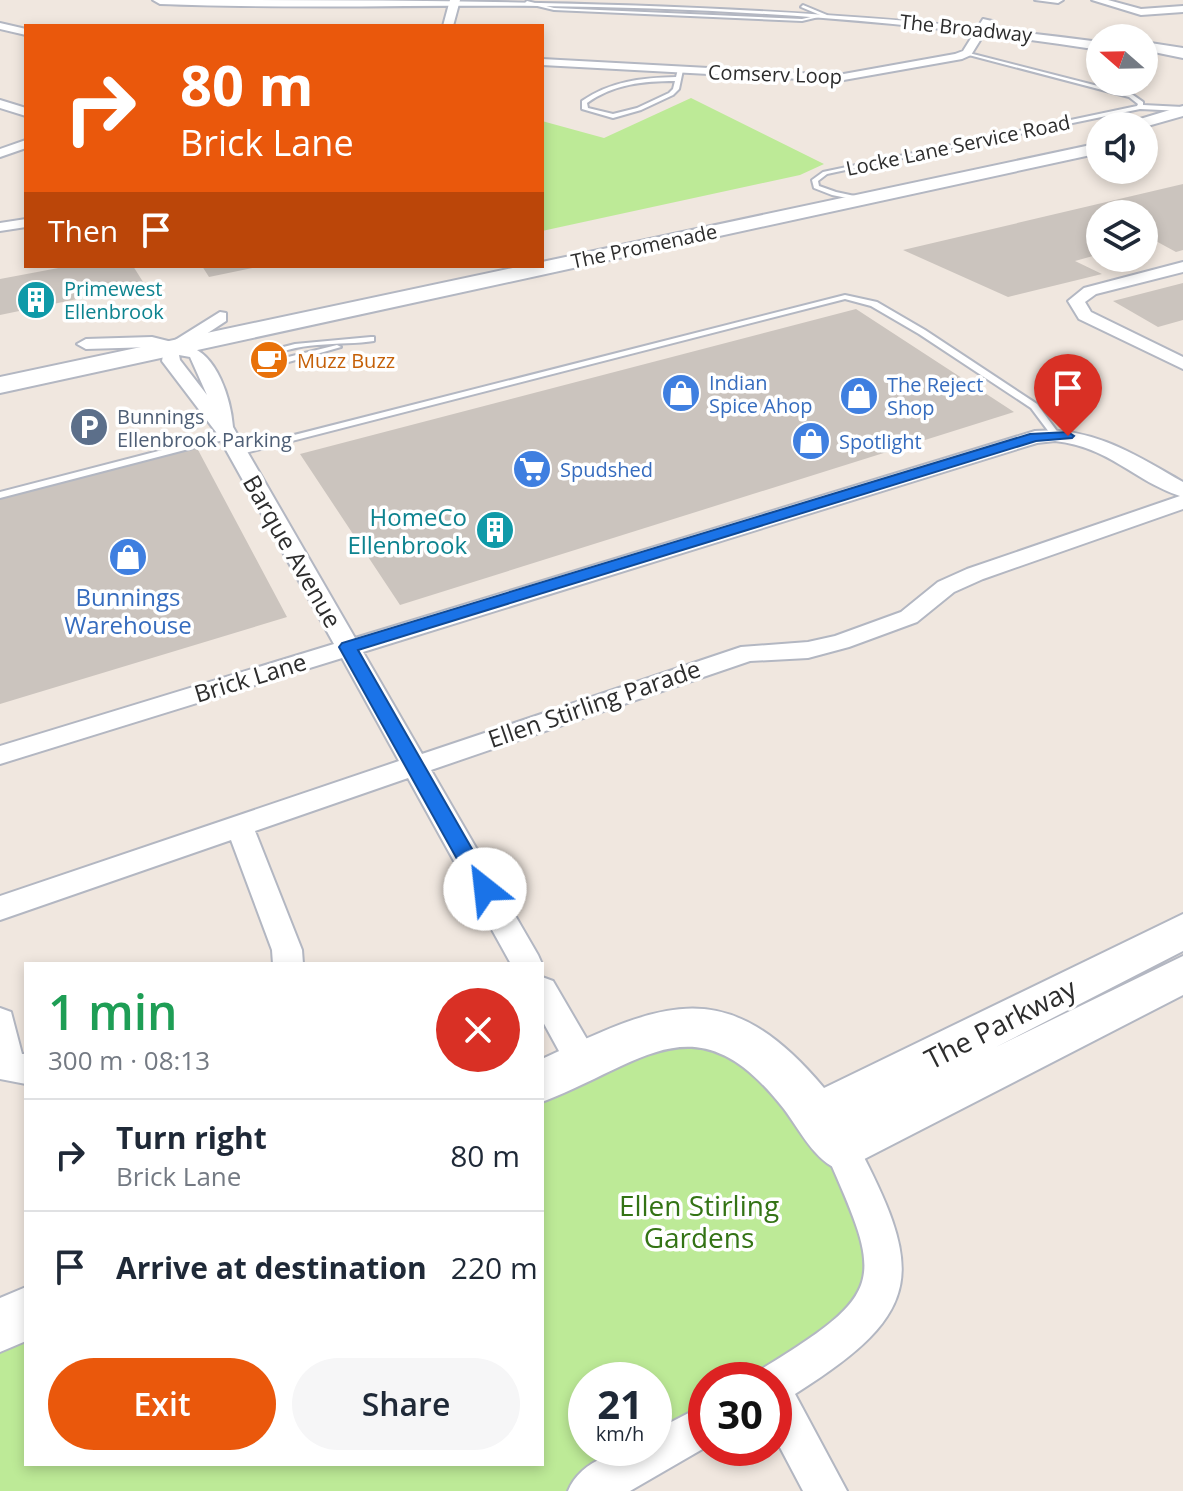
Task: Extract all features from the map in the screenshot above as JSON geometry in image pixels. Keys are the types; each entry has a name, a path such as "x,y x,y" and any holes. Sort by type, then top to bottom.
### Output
{"main road":[{"name":"The Broadway","path":"160,0 211,3 527,2 825,15 985,24 1086,43"},
{"path":"181,0 211,3"},
{"name":"The Broadway","path":"710,0 803,6 1086,36"},
{"path":"1158,49 1183,53"},
{"path":"1158,58 1183,62"},
{"path":"1158,117 1183,110"},
{"path":"1158,135 1183,128"},
{"name":"The Promenade","path":"544,250 1086,136"},
{"name":"The Promenade","path":"544,268 1086,151"},
{"path":"0,362 453,268"},
{"name":"The Promenade","path":"0,385 544,268"},
{"name":"The Parkway","path":"829,1131 1183,931"},
{"name":"The Parkway","path":"829,1131 1183,974"},
{"path":"544,1080 682,1026 716,1029 749,1043 829,1131"},
{"path":"0,1325 24,1315"}],"street":[{"path":"1040,0 1058,0"},
{"path":"1097,0 1145,14 1183,9"},
{"path":"448,24 454,2"},
{"path":"967,53 985,24"},
{"path":"0,26 22,31"},
{"path":"0,35 22,31"},
{"name":"Comserv Loop","path":"544,62 678,75 852,77 967,53"},
{"path":"0,104 24,111"},
{"path":"0,153 24,145"},
{"path":"0,227 24,223"},
{"path":"1183,267 1090,291 1076,301 1085,315 1183,364"},
{"path":"176,347 220,317"},
{"name":"Barque Avenue","path":"86,344 152,342 176,347 202,358 230,439"},
{"name":"Barque Avenue","path":"176,347 170,354 174,368 230,439 526,962"},
{"name":"Brick Lane","path":"0,755 1035,437 1055,434 1099,445 1183,491"},
{"name":"Ellen Stirling Parade","path":"0,908 414,764 749,653 808,650 841,642 909,617 946,587 975,574 1183,502"},
{"path":"239,825 287,950 288,962"},
{"path":"544,994 583,1063"},
{"path":"0,1022 7,1060 12,1069 24,1069"},
{"path":"792,1374 826,1354 862,1323 882,1294 888,1267 880,1231 829,1131"},
{"path":"792,1428 826,1491"},
{"path":"589,1491 688,1434"}],"lane":[{"path":"803,6 825,15"},
{"path":"967,53 1131,96 1141,103 1140,107"},
{"path":"678,75 671,94 622,114 595,114 585,109 584,102 611,86 678,75"},
{"name":"Locke Lane Service Road","path":"865,199 823,191 816,187 815,180 825,173 1140,107 1183,110"},
{"path":"0,495 840,297 874,304 922,332 1034,406 1055,434"},
{"path":"371,339 275,363 272,369 275,374 267,371 262,361 282,349 371,339"}],"green space":[{"path":"691,98 824,164 800,175 544,231 544,122 604,138"},
{"name":"Ellen Stirling Gardens","path":"682,1026 795,1088 888,1267 792,1362 688,1362 688,1434 672,1443 672,1362 568,1362 568,1466 633,1466 589,1491 0,1491 0,1325 24,1315 24,1466 544,1466 544,1080"}],"building":[{"path":"1183,184 1183,250 1176,252 1158,242 1158,200 1115,200"},
{"path":"1086,207 1086,258 1075,261 1086,266 1086,272 1102,274 1008,297 903,250"},
{"name":"Primewest Ellenbrook","path":"58,268 134,268 145,285 0,315 0,279"},
{"name":"Primewest Ellenbrook","path":"203,268 252,268 209,277"},
{"path":"1183,283 1183,320 1158,327 1113,301"},
{"name":"HomeCo Ellenbrook","path":"856,309 1014,412 400,605 300,454"},
{"name":"Bunnings Warehouse","path":"197,448 287,617 0,704 0,497"}],"place":[{"name":"Primewest Ellenbrook","path":"36,300"},
{"name":"Muzz Buzz","path":"269,360"},
{"name":"Indian Spice Ahop","path":"681,393"},
{"name":"The Reject Shop","path":"859,396"},
{"name":"Bunnings Ellenbrook Parking","path":"89,427"},
{"name":"Spotlight","path":"811,441"},
{"name":"Spudshed","path":"532,469"},
{"name":"HomeCo Ellenbrook","path":"495,530"},
{"name":"Bunnings Warehouse","path":"128,557"}],"route":[{"path":"485,889 348,647 1035,437 1068,436"}]}
